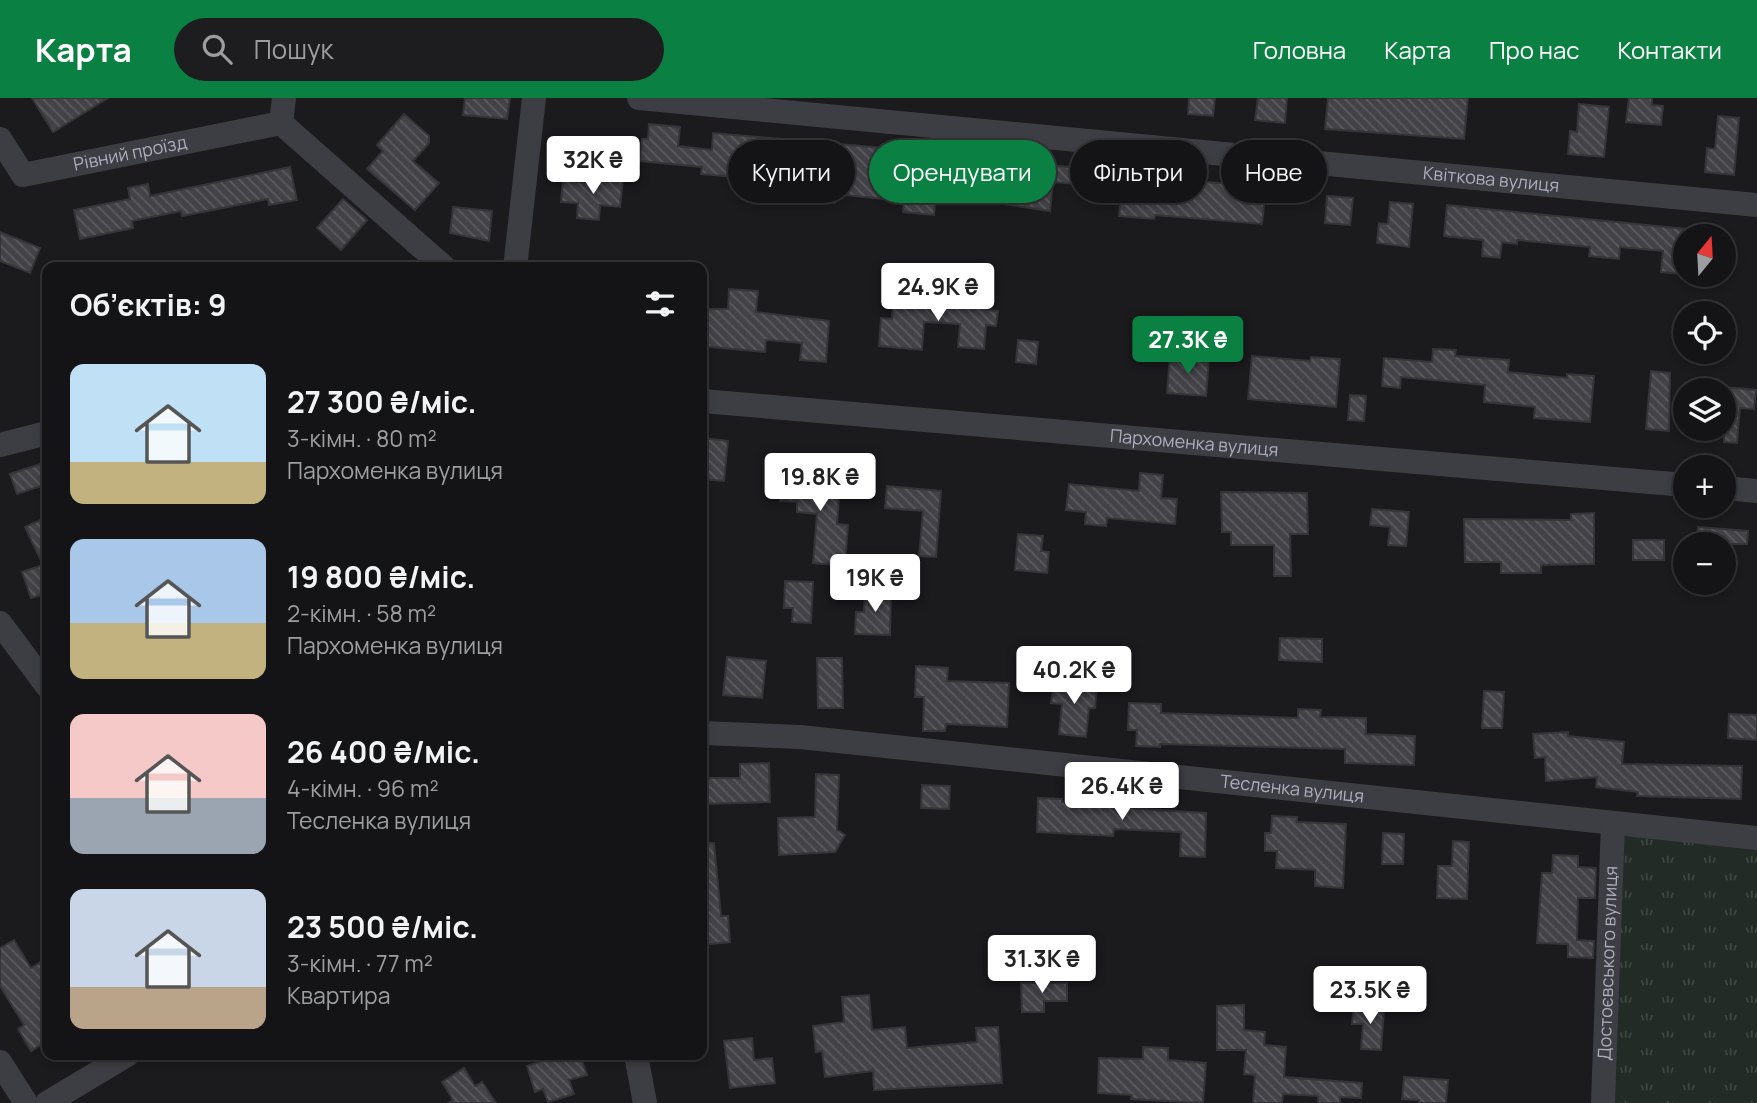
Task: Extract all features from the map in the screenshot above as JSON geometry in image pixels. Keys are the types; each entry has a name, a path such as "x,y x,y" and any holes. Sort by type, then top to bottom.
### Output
{"street":[{"path":"284,98 281,123 438,262"},
{"path":"516,262 534,98"},
{"name":"Квіткова вулиця","path":"639,98 1757,205"},
{"name":"Рівний проїзд","path":"0,139 23,175 281,123"},
{"name":"Пархоменка вулиця","path":"707,401 1673,484"},
{"path":"0,445 42,434"},
{"path":"1736,489 1757,491"},
{"path":"0,623 42,679"},
{"name":"Тесленка вулиця","path":"707,733 800,737 1757,838"},
{"name":"Достоєвського вулиця","path":"1603,1103 1613,823"},
{"path":"47,1103 119,1060"},
{"path":"637,1060 641,1102"},
{"path":"0,1062 26,1103"}],"green space":[{"path":"1618,829 1757,843 1757,1103 1608,1103"}],"building":[{"path":"32,98 108,98 53,132"},
{"path":"465,98 510,98 507,119 463,115"},
{"path":"1189,98 1215,98 1213,116 1188,114"},
{"path":"1258,98 1287,98 1285,123 1255,120"},
{"path":"1328,98 1468,98 1464,139 1325,129"},
{"path":"1629,98 1652,98 1652,105 1663,106 1661,125 1626,122"},
{"path":"1579,104 1609,107 1604,157 1568,154 1570,131 1577,132"},
{"path":"404,114 429,136 429,143 413,161 439,183 415,210 367,169 383,151 377,145"},
{"path":"1718,116 1739,118 1734,175 1705,172 1707,148 1715,149"},
{"path":"649,124 680,127 678,146 712,150 713,133 792,140 728,140 728,176 701,174 702,167 640,161 642,139 648,139"},
{"path":"855,146 869,147 869,197 855,196"},
{"path":"1056,166 1070,167 1070,184 1056,182"},
{"path":"290,167 297,200 269,205 268,199 182,216 181,211 132,221 133,228 80,239 74,210 130,199 128,188 148,184 150,196"},
{"path":"591,177 623,180 620,207 600,205 599,220 577,218 578,203 561,202 563,181 591,183"},
{"path":"1207,182 1221,183 1221,203 1264,203 1262,224 1155,215 1154,219 1119,216 1120,203 1207,203"},
{"path":"1327,196 1353,198 1350,225 1325,223"},
{"path":"343,199 367,220 341,250 317,228"},
{"path":"1390,202 1413,204 1409,247 1377,243 1379,223 1388,224"},
{"path":"904,203 935,203 934,215 903,212"},
{"path":"997,203 1051,203 1050,211"},
{"path":"1447,205 1673,228 1673,273 1661,272 1663,251 1620,247 1619,259 1589,256 1590,247 1517,240 1517,244 1502,242 1500,258 1482,256 1483,240 1444,236"},
{"path":"453,207 492,211 489,241 450,233"},
{"path":"0,232 40,248 30,273 0,261"},
{"path":"729,289 758,291 756,312 829,321 826,362 800,360 802,343 766,340 765,352 707,346 707,309 728,309"},
{"path":"969,295 989,297 988,310 998,311 996,326 986,325 984,349 958,347 960,324 924,322 922,350 879,346 881,318 892,319 893,302 956,307 957,300 969,301"},
{"path":"1018,340 1038,342 1036,364 1016,362"},
{"path":"1433,349 1456,350 1455,356 1509,360 1508,372 1567,378 1567,374 1594,376 1590,422 1534,418 1535,407 1484,402 1485,385 1401,377 1400,388 1382,386 1384,358 1432,362"},
{"path":"1170,355 1209,358 1206,396 1167,393"},
{"path":"1252,356 1310,361 1311,357 1340,359 1336,407 1248,399"},
{"path":"1651,371 1670,373 1669,431 1646,429"},
{"path":"1736,388 1756,390 1754,409 1740,408 1737,443 1724,442 1736,441"},
{"path":"1350,395 1366,396 1364,421 1348,420"},
{"path":"707,439 728,441 724,481 707,479"},
{"path":"42,464 42,486 17,494 10,474"},
{"path":"823,471 841,473 837,524 848,525 845,566 813,563 817,514 797,512 797,502 780,501 782,474 822,478"},
{"path":"1140,473 1163,475 1161,498 1177,499 1175,524 1107,518 1106,526 1085,524 1086,512 1066,510 1069,484 1139,491"},
{"path":"887,486 941,491 936,557 919,556 923,511 885,508"},
{"path":"1221,492 1307,493 1308,534 1290,534 1291,576 1274,576 1274,545 1231,545 1231,532 1222,532"},
{"path":"1372,509 1409,512 1406,546 1388,545 1390,527 1370,525"},
{"path":"1594,513 1594,564 1541,565 1541,573 1501,573 1501,562 1465,562 1464,519 1571,520 1571,514"},
{"path":"42,519 42,563 25,527"},
{"path":"1698,527 1748,531 1747,544 1736,544 1736,532 1698,532"},
{"path":"1018,534 1043,536 1041,551 1049,552 1047,573 1015,570"},
{"path":"1633,540 1664,540 1664,560 1633,560"},
{"path":"42,565 42,595 31,598 22,572"},
{"path":"785,581 813,582 811,623 792,622 793,608 784,608"},
{"path":"865,589 891,590 890,635 855,634 856,612 864,612"},
{"path":"1280,638 1322,639 1322,662 1279,660"},
{"path":"727,657 766,661 762,698 723,695"},
{"path":"817,658 842,658 843,708 818,708"},
{"path":"916,666 948,668 947,681 1009,683 1007,727 946,724 945,731 923,731 924,697 915,697"},
{"path":"1054,681 1097,686 1095,708 1089,708 1086,737 1059,734 1062,704 1051,703"},
{"path":"1484,691 1504,692 1502,728 1482,728"},
{"path":"1129,703 1161,704 1161,713 1298,718 1298,709 1321,710 1320,717 1366,718 1366,734 1415,736 1414,765 1345,763 1345,749 1160,744 1160,747 1136,746 1137,730 1128,730"},
{"path":"1729,714 1757,715 1757,740 1728,738"},
{"path":"1568,732 1568,736 1624,742 1622,764 1742,766 1741,799 1637,796 1638,792 1596,787 1597,777 1546,781 1545,757 1535,758 1533,734"},
{"path":"769,763 770,802 707,804 707,778 740,778 740,764"},
{"path":"816,774 839,775 837,830 845,835 835,852 779,855 778,818 815,817"},
{"path":"922,785 950,786 949,809 921,808"},
{"path":"1038,798 1062,799 1062,802 1115,804 1114,807 1206,813 1205,857 1180,856 1181,832 1114,829 1113,836 1037,832"},
{"path":"1272,816 1297,817 1297,822 1346,824 1343,888 1315,886 1315,870 1276,868 1277,851 1265,851 1265,833 1271,833"},
{"path":"1383,833 1404,834 1403,864 1382,864"},
{"path":"1453,841 1469,842 1467,899 1437,898 1438,866 1452,866"},
{"path":"707,843 714,843 721,916 728,916 730,942 707,944"},
{"path":"1553,855 1578,856 1578,867 1596,868 1595,898 1578,898 1577,940 1594,941 1593,958 1568,957 1568,944 1537,943 1542,873 1552,873"},
{"path":"14,940 31,968 42,961 42,1044 31,1051 18,1029 24,1025 0,986 0,948"},
{"path":"1021,983 1067,983 1067,1001 1044,1001 1044,1012 1022,1012"},
{"path":"869,995 872,1030 905,1027 907,1048 977,1042 976,1028 998,1027 1002,1083 874,1090 873,1071 825,1077 822,1051 816,1052 813,1026 844,1022 842,997"},
{"path":"1244,1005 1244,1030 1265,1032 1264,1045 1286,1047 1284,1077 1362,1083 1361,1098 1340,1097 1340,1103 1318,1103 1318,1096 1283,1094 1282,1103 1253,1103 1255,1075 1244,1074 1246,1050 1217,1050 1217,1006"},
{"path":"1354,1006 1384,1009 1381,1050 1361,1049 1363,1024 1352,1024"},
{"path":"752,1038 754,1060 772,1058 775,1083 730,1088 724,1041"},
{"path":"1143,1047 1168,1048 1168,1060 1206,1063 1203,1103 1131,1099 1132,1095 1098,1093 1099,1058 1143,1059"},
{"path":"582,1060 587,1075 569,1080 574,1094 548,1102 543,1089 535,1092 527,1066 539,1062"},
{"path":"464,1068 475,1086 482,1082 496,1103 448,1103 453,1100 442,1082"},
{"path":"1404,1077 1448,1080 1446,1103 1419,1103 1419,1100 1402,1099"}]}
